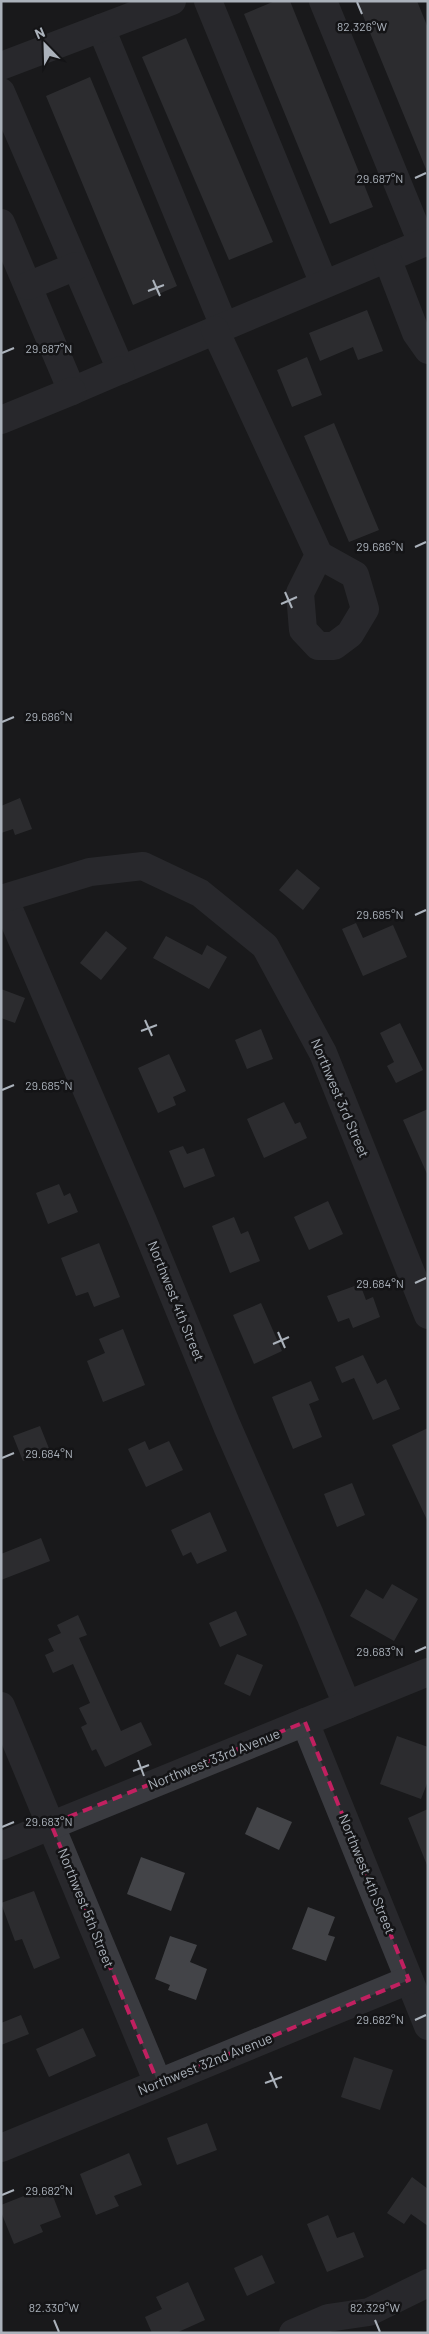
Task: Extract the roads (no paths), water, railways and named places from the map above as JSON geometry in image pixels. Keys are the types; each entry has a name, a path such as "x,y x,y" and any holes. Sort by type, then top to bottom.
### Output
{"street":[{"path":"1,66 172,1"},
{"path":"208,1 324,284"},
{"path":"1,420 425,242 323,1"},
{"path":"101,28 220,328 319,555"},
{"path":"1,92 121,370"},
{"path":"1,223 7,250 28,286 72,391"},
{"path":"387,258 416,333 428,350"},
{"path":"28,286 76,266"},
{"name":"Northwest 3rd Street","path":"2,898 90,872 143,866 200,893 265,946 323,1053 428,1315"},
{"name":"Northwest 4th Street","path":"2,898 143,1221 227,1426 310,1615 347,1705"},
{"name":"Northwest 33rd Avenue","path":"1,1846 51,1824 428,1672"},
{"name":"Northwest 5th Street","path":"1,1706 158,2083"},
{"name":"Northwest 4th Street","path":"305,1722 428,2026"},
{"name":"Northwest 32nd Avenue","path":"1,2148 409,1980"},
{"path":"293,2333 328,2318 374,2322 428,2283"}]}
